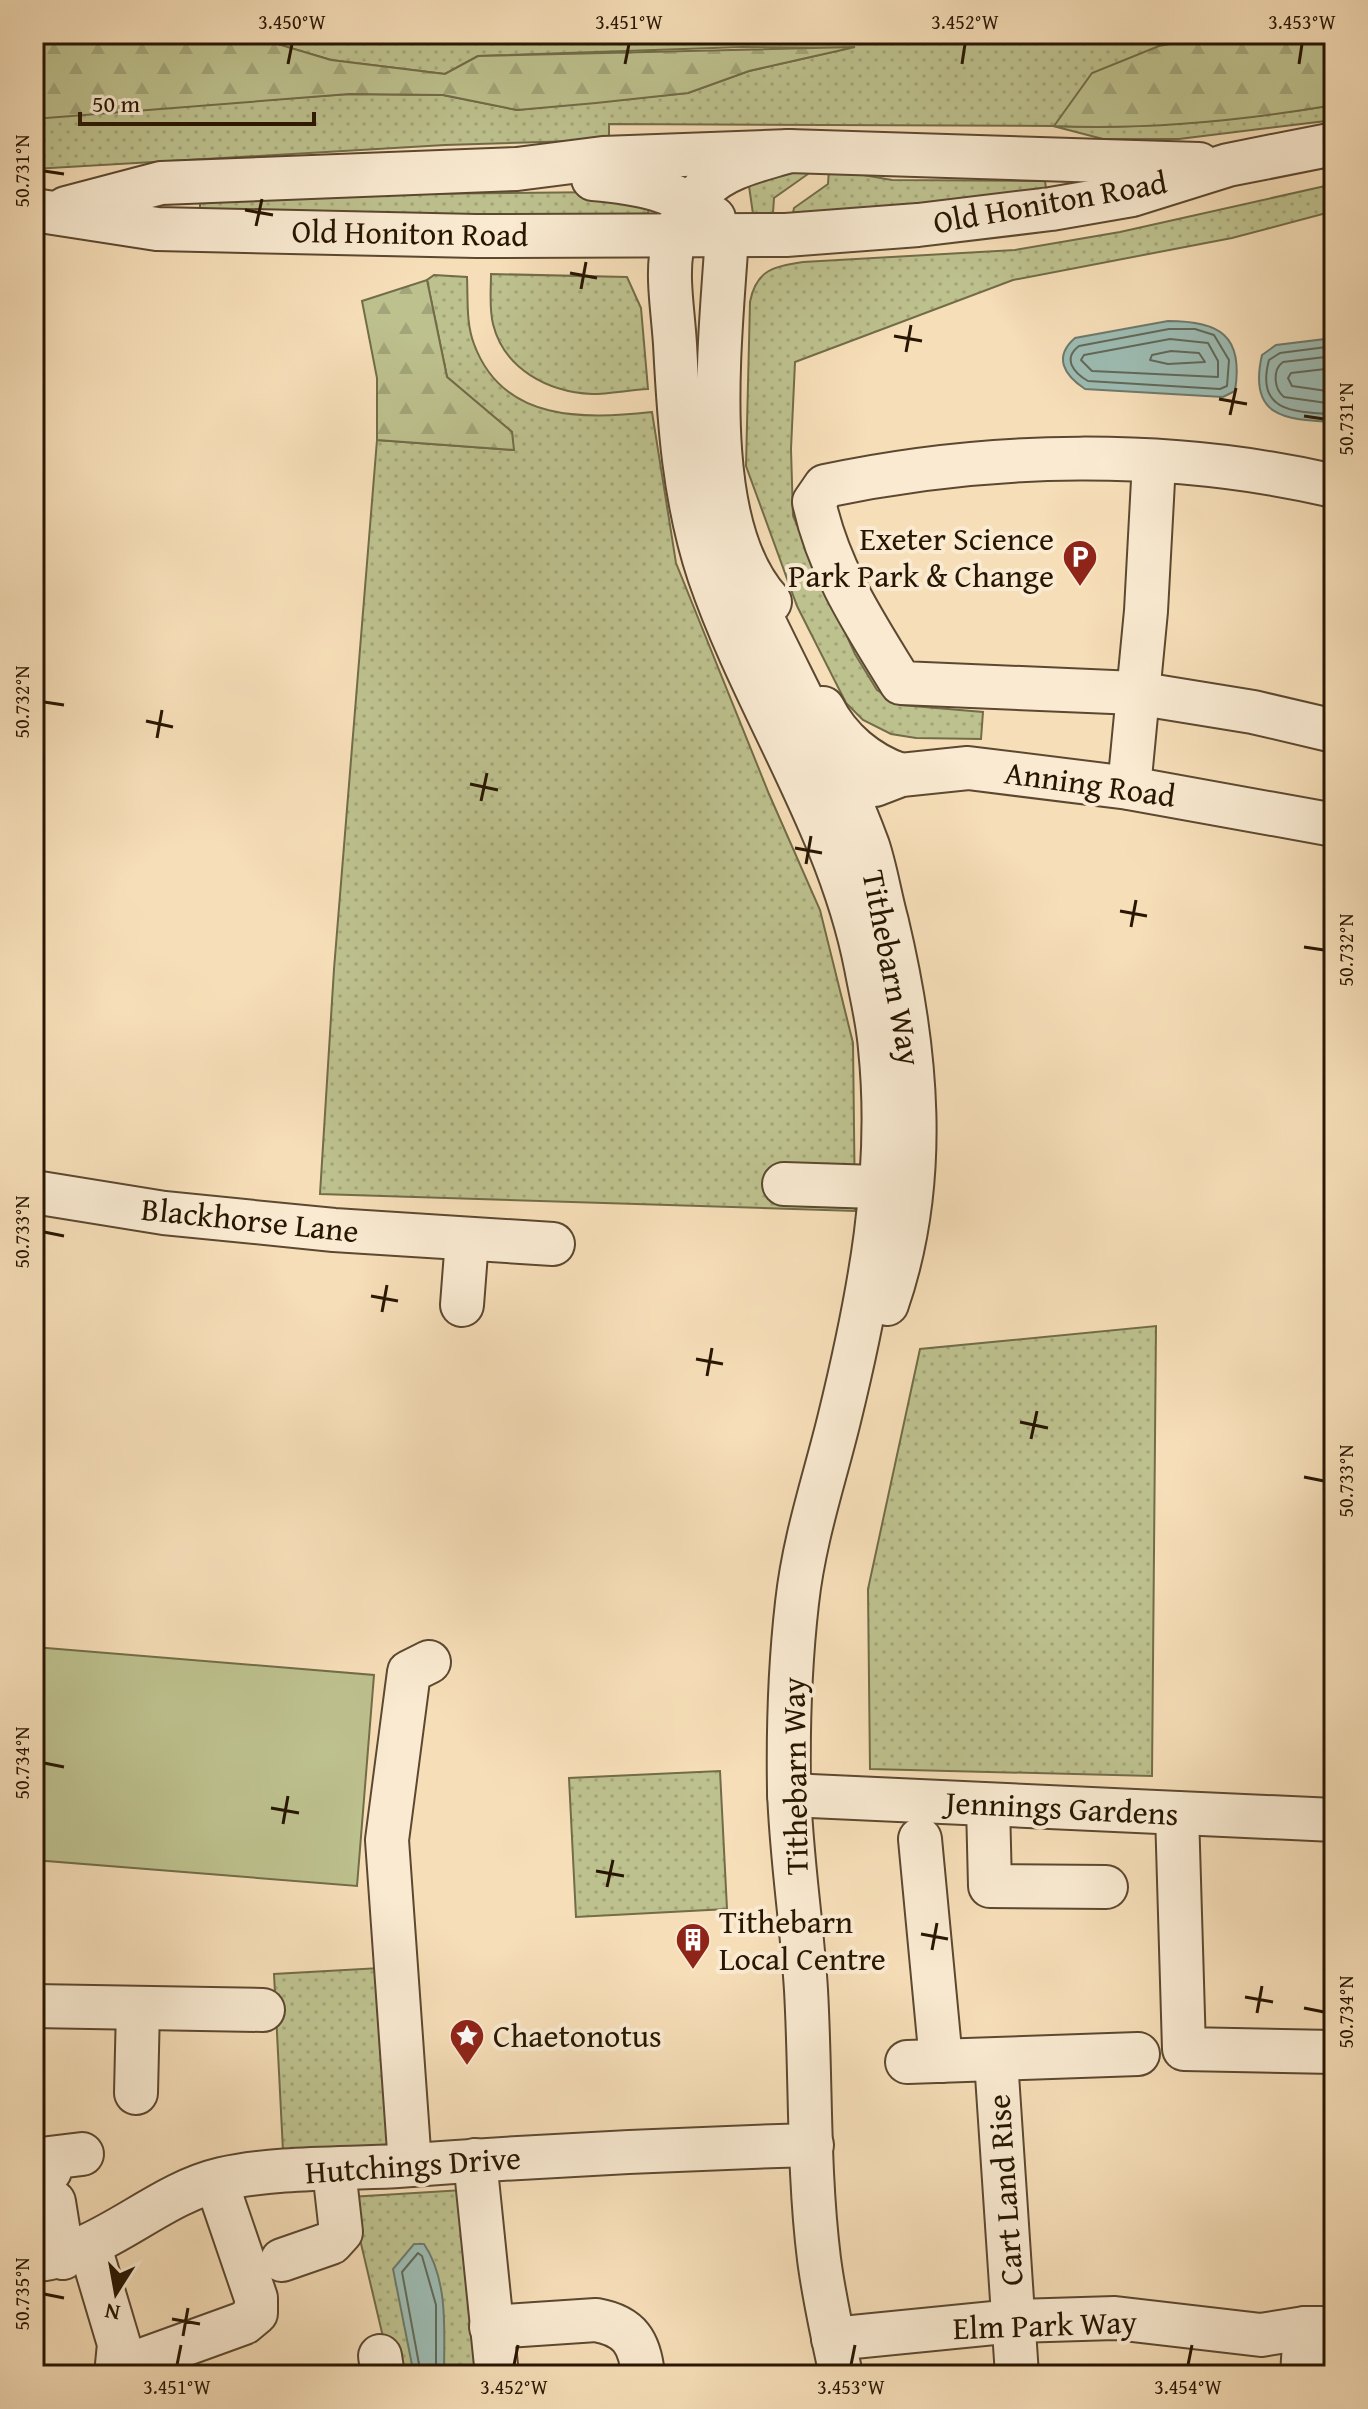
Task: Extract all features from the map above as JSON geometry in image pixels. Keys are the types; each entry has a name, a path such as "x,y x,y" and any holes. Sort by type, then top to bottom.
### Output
{"street":[{"name":"Old Honiton Road","path":"44,211 157,229 717,220 727,235 918,225 1051,209 1132,195 1228,165 1334,144"},
{"name":"Old Honiton Road","path":"44,211 161,183 517,169 603,158 789,151 1228,165"},
{"name":"Old Honiton Road","path":"682,220 707,184 789,151"},
{"name":"Old Honiton Road","path":"517,169 644,183 682,220"},
{"name":"Tithebarn Way","path":"682,220 670,286 676,397 694,522 710,577 755,689 801,777 846,888 862,948 880,1044 884,1119 896,1188 901,1264 863,1376 839,1419 813,1508 797,1602 790,1702 789,1795 806,1995 819,2259 837,2357"},
{"name":"Tithebarn Way","path":"727,235 719,393 727,508 743,564 753,584 758,609 847,795 869,849 904,995 913,1060 896,1188"},
{"path":"1334,486 1188,462 1039,459 884,474 825,486 814,502 821,533 840,583 901,683 1136,693 1253,712 1334,731"},
{"path":"1129,788 1146,611 1154,462"},
{"name":"Tithebarn Way","path":"753,584 772,604 828,719 863,756 880,768 901,775"},
{"name":"Anning Road","path":"847,795 901,775 968,768 1129,788 1334,825"},
{"path":"801,777 821,792 847,795"},
{"name":"Tithebarn Way","path":"846,888 838,818 847,795"},
{"path":"784,1184 896,1188"},
{"name":"Blackhorse Lane","path":"34,1192 164,1213 467,1240 553,1244"},
{"path":"462,1305 467,1240"},
{"path":"410,2165 387,1840 409,1672 429,1662"},
{"name":"Jennings Gardens","path":"789,1795 1334,1820"},
{"path":"988,1805 990,1886 1106,1887"},
{"path":"1177,1813 1184,2049 1334,2052"},
{"name":"Cart Land Rise","path":"920,1839 924,2062 1138,2054"},
{"path":"34,2006 263,2010"},
{"path":"136,2093 138,2008"},
{"name":"Cart Land Rise","path":"996,2060 1017,2375"},
{"name":"Hutchings Drive","path":"62,2255 185,2193 216,2181 475,2160 812,2145"},
{"path":"475,2160 497,2375"},
{"path":"282,2260 331,2243 341,2232 334,2170"},
{"path":"62,2176 62,2255 117,2335 116,2372 244,2323 256,2313 256,2298 216,2181"},
{"name":"Elm Park Way","path":"837,2357 1014,2321 1115,2318 1261,2335 1319,2328 1302,2375"},
{"path":"491,2327 596,2320 612,2323 626,2329 634,2339 641,2351 643,2375"}],"green space":[{"path":"34,34 244,34 331,60 445,74 478,56 855,47 749,71 688,93 517,110 443,95 349,94 34,119"},
{"path":"244,34 1223,34 1159,46 1054,126 1124,127 1194,123 1334,105 1334,120 1179,139 1103,139 1053,126 609,124 609,140 445,145 34,169 34,119 53,115 349,94 443,95 517,110 688,93 749,71 850,48 742,47 478,56 445,74 331,60"},
{"path":"1223,34 1334,34 1334,105 1194,123 1124,127 1054,126 1092,73 1159,46"},
{"path":"829,169 892,180 1045,181 1046,188 901,206 793,213 794,208 828,184"},
{"path":"809,170 808,174 774,198 773,213 753,214 749,186 756,180 777,172"},
{"path":"1334,184 1334,211 1232,238 1013,280 795,362 791,449 793,516 855,654 877,690 901,705 983,712 981,739 916,738 891,734 863,720 846,703 797,606 746,466 750,302 762,276 783,265 803,262 1015,250 1120,232"},
{"path":"609,192 650,209 645,217 200,215 200,199 217,196"},
{"path":"491,274 627,277 641,308 648,389 592,394 560,389 530,375 507,354 499,340 491,312"},
{"path":"434,275 467,277 469,320 474,344 487,370 505,389 525,402 574,414 652,412 676,563 769,794 820,910 853,1043 855,1211 320,1194 334,969 377,440 513,450 512,432 447,377 427,280"},
{"path":"427,280 447,377 512,432 514,450 377,440 377,378 362,301"},
{"path":"1156,1326 1152,1776 870,1769 868,1589 920,1349"},
{"path":"34,1647 374,1675 357,1886 34,1860"},
{"path":"720,1771 727,1909 576,1917 569,1778"},
{"path":"380,1968 396,2144 283,2151 274,1974"},
{"path":"463,2190 486,2375 392,2375 350,2197"}],"water":[{"path":"1168,321 1201,324 1224,335 1236,356 1235,391 1223,397 1085,389 1067,372 1064,352 1075,338"},
{"path":"1334,338 1334,422 1299,419 1274,411 1260,391 1262,355 1276,345"},
{"path":"414,2244 424,2244 438,2274 443,2308 444,2375 414,2375 393,2269"}],"place":[{"name":"Exeter Science Park Park & Change","path":"1080,588"},
{"name":"Tithebarn Local Centre","path":"693,1971"},
{"name":"Chaetonotus","path":"467,2067"}]}
